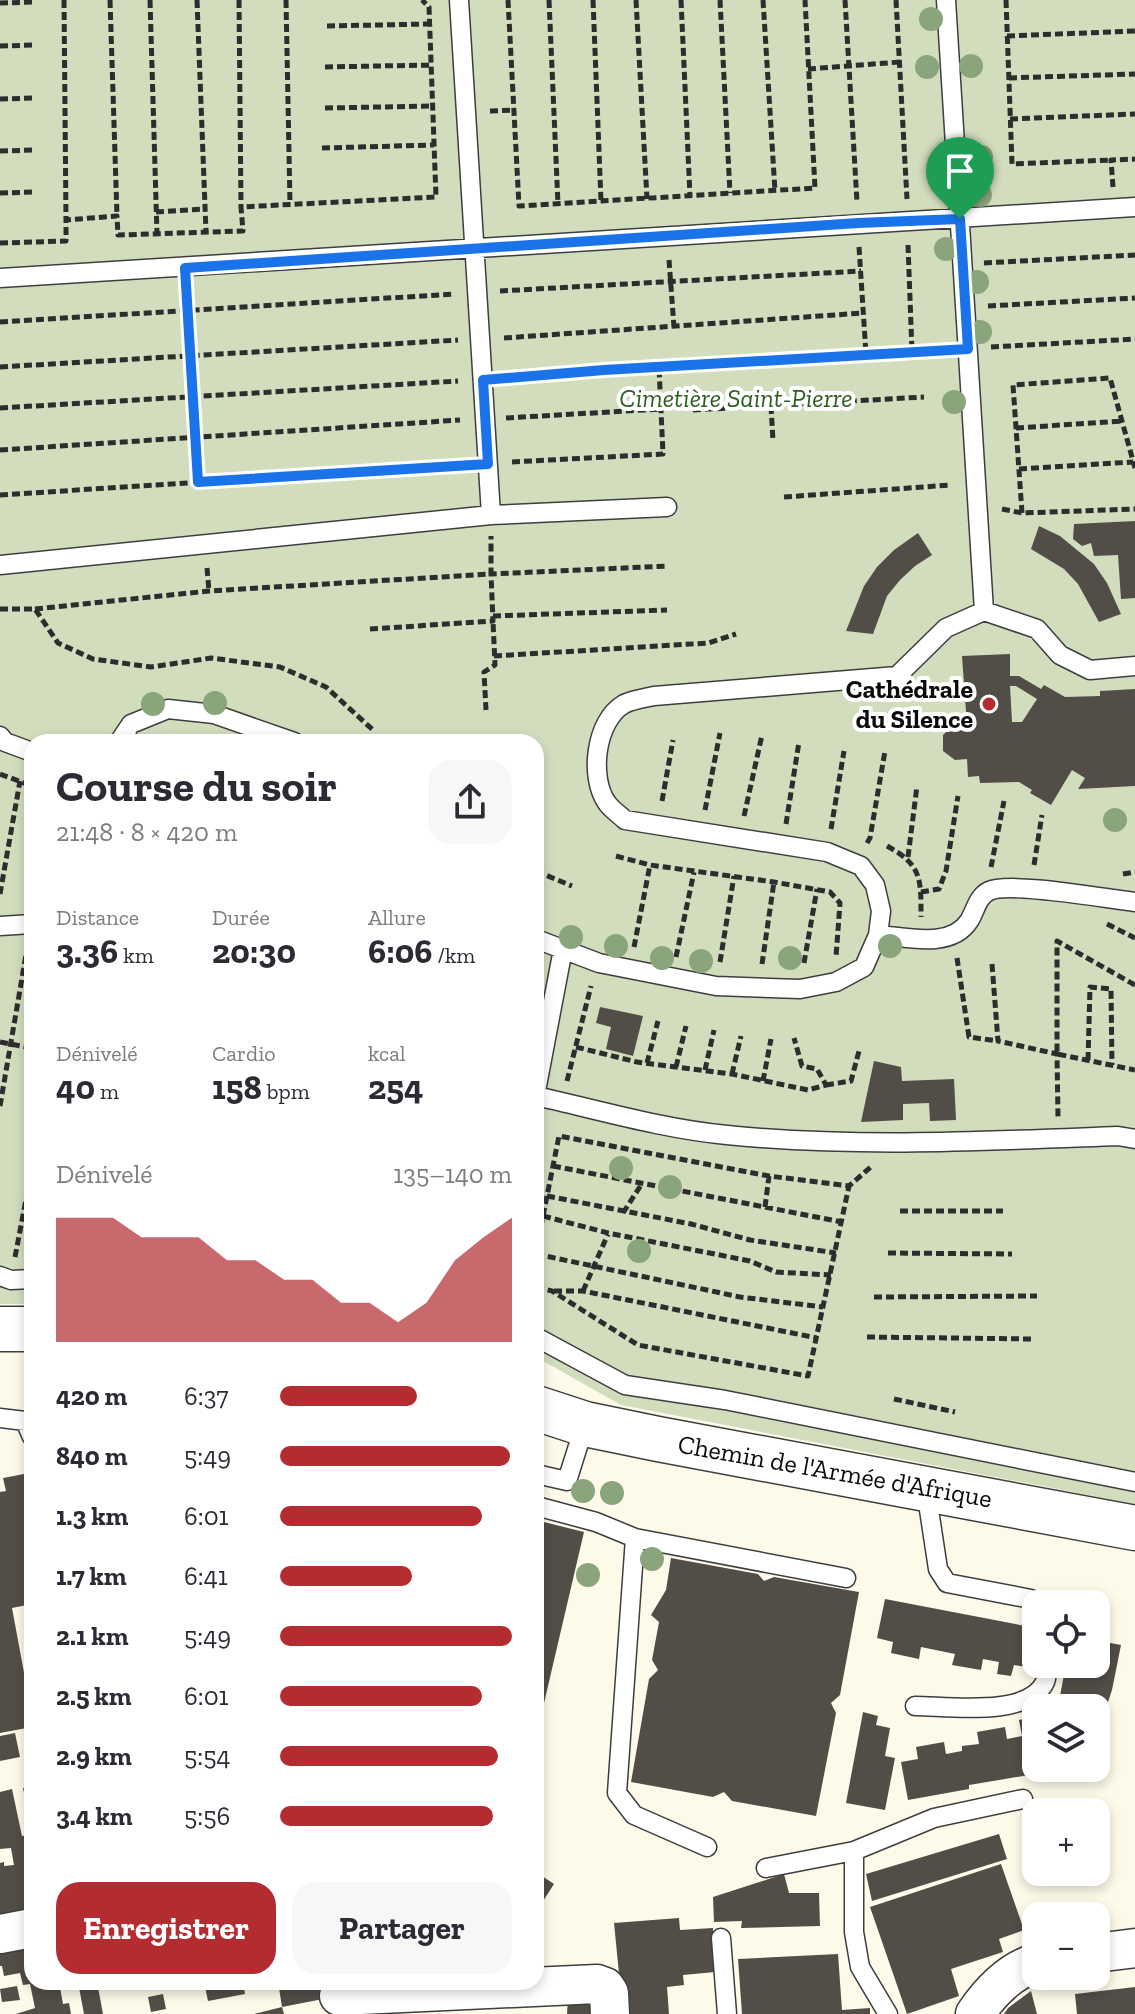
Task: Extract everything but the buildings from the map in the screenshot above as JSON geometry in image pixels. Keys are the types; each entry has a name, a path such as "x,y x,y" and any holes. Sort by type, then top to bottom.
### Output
{"street":[{"path":"0,1329 24,1329"},
{"name":"Chemin de l'Armée d'Afrique","path":"544,1411 585,1424 1135,1528"},
{"path":"0,1934 24,1930"},
{"path":"1110,1951 1135,1948"},
{"path":"975,2014 992,1989 1022,1969"},
{"path":"544,1987 597,1984 605,1987 609,1993 610,2014"},
{"path":"339,1997 478,1990"}],"lane":[{"path":"459,0 491,515"},
{"path":"946,0 984,611"},
{"path":"0,278 1135,207"},
{"path":"0,573 0,564 491,515 667,507"},
{"path":"544,942 599,963 672,979 716,986 800,989 836,982 864,967 878,935 881,911 875,885 861,866 855,863 827,852 625,820 607,803 598,781 599,747 608,720 623,704 654,696 897,676 946,628 984,611 1037,629 1060,655 1090,670 1135,666"},
{"path":"124,734 131,724 168,709 214,714 271,734"},
{"path":"0,736 5,742 24,749"},
{"path":"878,935 946,938 960,933 980,898 991,890 1013,887 1135,902"},
{"path":"0,926 24,924"},
{"path":"544,1050 563,949"},
{"path":"544,1096 660,1124 726,1135 887,1144 1118,1136 1135,1139"},
{"path":"544,1341 625,1385 725,1400 1135,1482"},
{"path":"0,1418 24,1421"},
{"path":"544,1476 567,1481 585,1424"},
{"path":"926,1488 938,1569 947,1583 1022,1597"},
{"path":"544,1508 596,1522 635,1538 846,1578"},
{"path":"635,1538 617,1793 634,1815 707,1847"},
{"path":"915,1706 994,1708 1023,1702 1044,1684 1046,1678"},
{"path":"766,1868 854,1851 934,1818 1022,1799"},
{"path":"854,1851 854,1932 860,1967 888,2014"},
{"path":"721,1938 727,2014"}],"path":[{"path":"0,243 66,241 64,0"},
{"path":"110,0 118,235 243,231 239,0"},
{"path":"150,0 157,234"},
{"path":"197,0 206,232"},
{"path":"286,0 290,204"},
{"path":"241,207 436,197 429,7 422,0"},
{"path":"508,0 519,206 815,188 805,0"},
{"path":"549,0 558,204"},
{"path":"593,0 601,201"},
{"path":"636,0 647,199"},
{"path":"681,0 690,196"},
{"path":"720,0 730,193"},
{"path":"763,0 775,191"},
{"path":"845,0 866,354"},
{"path":"896,0 912,352"},
{"path":"1006,0 1012,164 1135,159"},
{"path":"0,3 36,2"},
{"path":"327,26 429,24"},
{"path":"1007,36 1135,31"},
{"path":"0,46 33,45"},
{"path":"808,69 900,62"},
{"path":"325,67 431,65"},
{"path":"1009,78 1135,74"},
{"path":"0,99 35,98"},
{"path":"325,108 432,106"},
{"path":"1010,119 1135,114"},
{"path":"322,148 434,145"},
{"path":"0,151 33,150"},
{"path":"1111,160 1114,208"},
{"path":"0,193 35,192"},
{"path":"156,212 205,209"},
{"path":"66,220 117,216"},
{"path":"963,264 1135,255"},
{"path":"185,268 198,482"},
{"path":"0,322 861,271"},
{"path":"965,308 1135,298"},
{"path":"0,367 863,313"},
{"path":"0,408 1135,339"},
{"path":"0,495 663,454 659,367"},
{"path":"1019,469 1134,465 1110,378 1013,385 1022,513"},
{"path":"693,410 924,397"},
{"path":"771,406 773,441"},
{"path":"0,450 661,409"},
{"path":"1016,428 1122,421"},
{"path":"784,497 976,483"},
{"path":"977,504 1022,513 1135,509"},
{"path":"486,710 484,672 495,665 491,515"},
{"path":"0,609 35,609 209,591 668,566"},
{"path":"35,609 58,643 93,659 151,667 211,658 280,667 326,687 373,730"},
{"path":"370,629 493,618 667,610"},
{"path":"494,656 708,643 736,634"},
{"path":"701,832 720,733"},
{"path":"739,838 762,735"},
{"path":"657,825 673,740"},
{"path":"782,845 799,742"},
{"path":"827,852 844,751"},
{"path":"855,863 870,838 885,751"},
{"path":"0,774 24,783"},
{"path":"0,894 20,781"},
{"path":"908,857 917,786"},
{"path":"921,892 939,889 946,871 958,796"},
{"path":"991,890 990,872 1004,801"},
{"path":"1030,889 1042,815"},
{"path":"887,846 908,857 918,876 921,892 920,938"},
{"path":"616,856 650,865 830,892 840,903 836,982"},
{"path":"629,970 650,865"},
{"path":"672,979 694,872"},
{"path":"544,874 572,886"},
{"path":"716,986 734,876"},
{"path":"758,989 774,882"},
{"path":"800,989 817,889"},
{"path":"1058,1115 1057,941 1135,985"},
{"path":"957,958 969,1037 1135,1070"},
{"path":"992,964 998,1041"},
{"path":"0,1106 24,968"},
{"path":"1112,1065 1111,989 1118,975"},
{"path":"1088,1060 1090,987 1111,989"},
{"path":"562,1102 588,998"},
{"path":"647,1063 658,1021"},
{"path":"676,1067 686,1026"},
{"path":"705,1070 714,1030"},
{"path":"732,1074 741,1036"},
{"path":"794,1038 802,1066 817,1069 826,1085"},
{"path":"763,1081 771,1039"},
{"path":"0,1042 24,1046"},
{"path":"576,1047 647,1063 732,1074 808,1090 851,1081 859,1051"},
{"path":"544,1211 559,1136 769,1176 849,1186"},
{"path":"552,1291 638,1345 808,1376 849,1186 869,1170 887,1144"},
{"path":"553,1166 842,1222"},
{"path":"765,1207 769,1176"},
{"path":"623,1213 641,1185"},
{"path":"547,1196 691,1224 750,1240 836,1253"},
{"path":"6,1278 24,1202"},
{"path":"900,1211 1003,1211"},
{"path":"544,1216 608,1233 750,1261 776,1272 831,1275"},
{"path":"583,1291 608,1233"},
{"path":"888,1253 1012,1254"},
{"path":"544,1254 740,1297 823,1307"},
{"path":"544,1289 583,1291 817,1338"},
{"path":"874,1297 1037,1296"},
{"path":"867,1337 1032,1339"},
{"path":"894,1399 955,1412"}],"green space":[{"name":"Cimetière Saint-Pierre","path":"0,0 1135,0 1135,1504 621,1405 544,1362 544,734 24,734 24,1304 0,1304"}],"place":[{"name":"Cathédrale du Silence","path":"989,704"}],"route":[{"path":"960,219 968,349 483,380 488,464 198,482 185,268 858,223 960,219"}]}
